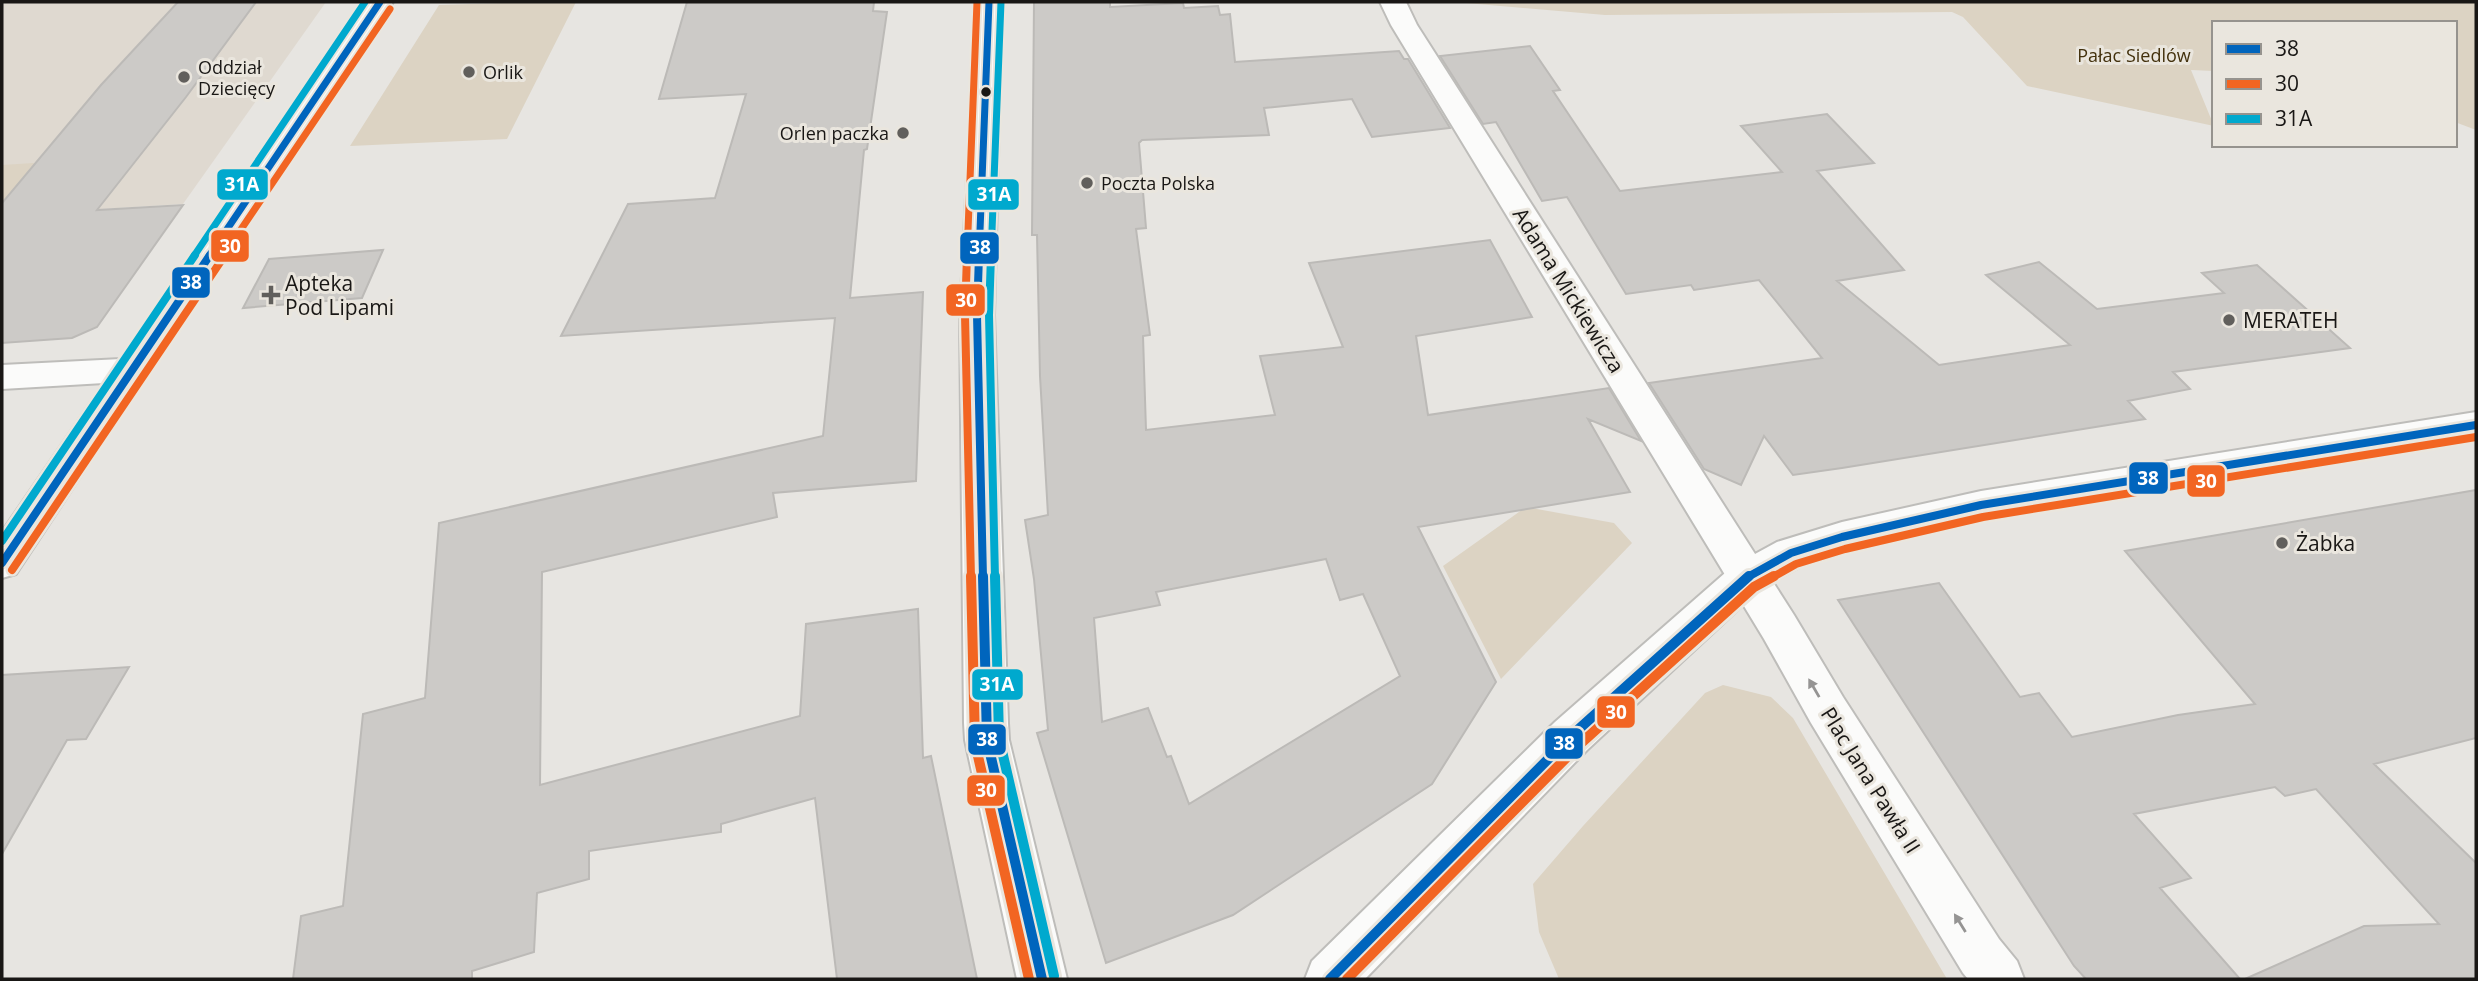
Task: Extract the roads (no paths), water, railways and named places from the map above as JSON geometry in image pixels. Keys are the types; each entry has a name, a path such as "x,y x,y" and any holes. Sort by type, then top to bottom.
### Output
{"street":[{"path":"2,563 380,2"},
{"path":"989,2 977,305 986,723 990,753 1042,979"},
{"name":"Adama Mickiewicza","path":"1393,2 1747,577"},
{"path":"2,377 132,370"},
{"path":"1330,979 1571,736 1747,577 1791,553 1842,537 1981,505 2476,425"},
{"name":"Plac Jana Pawła II","path":"1747,577 1974,945 1999,979"}],"place":[{"name":"Orlik","path":"469,72"},
{"name":"Oddział Dziecięcy","path":"184,77"},
{"name":"Orlen paczka","path":"903,133"},
{"name":"Poczta Polska","path":"1087,183"},
{"name":"Apteka Pod Lipami","path":"271,295"},
{"name":"MERATEH","path":"2229,320"},
{"name":"Żabka","path":"2282,543"}],"park label":[{"name":"Pałac Siedlów","path":"2134,55"}]}
